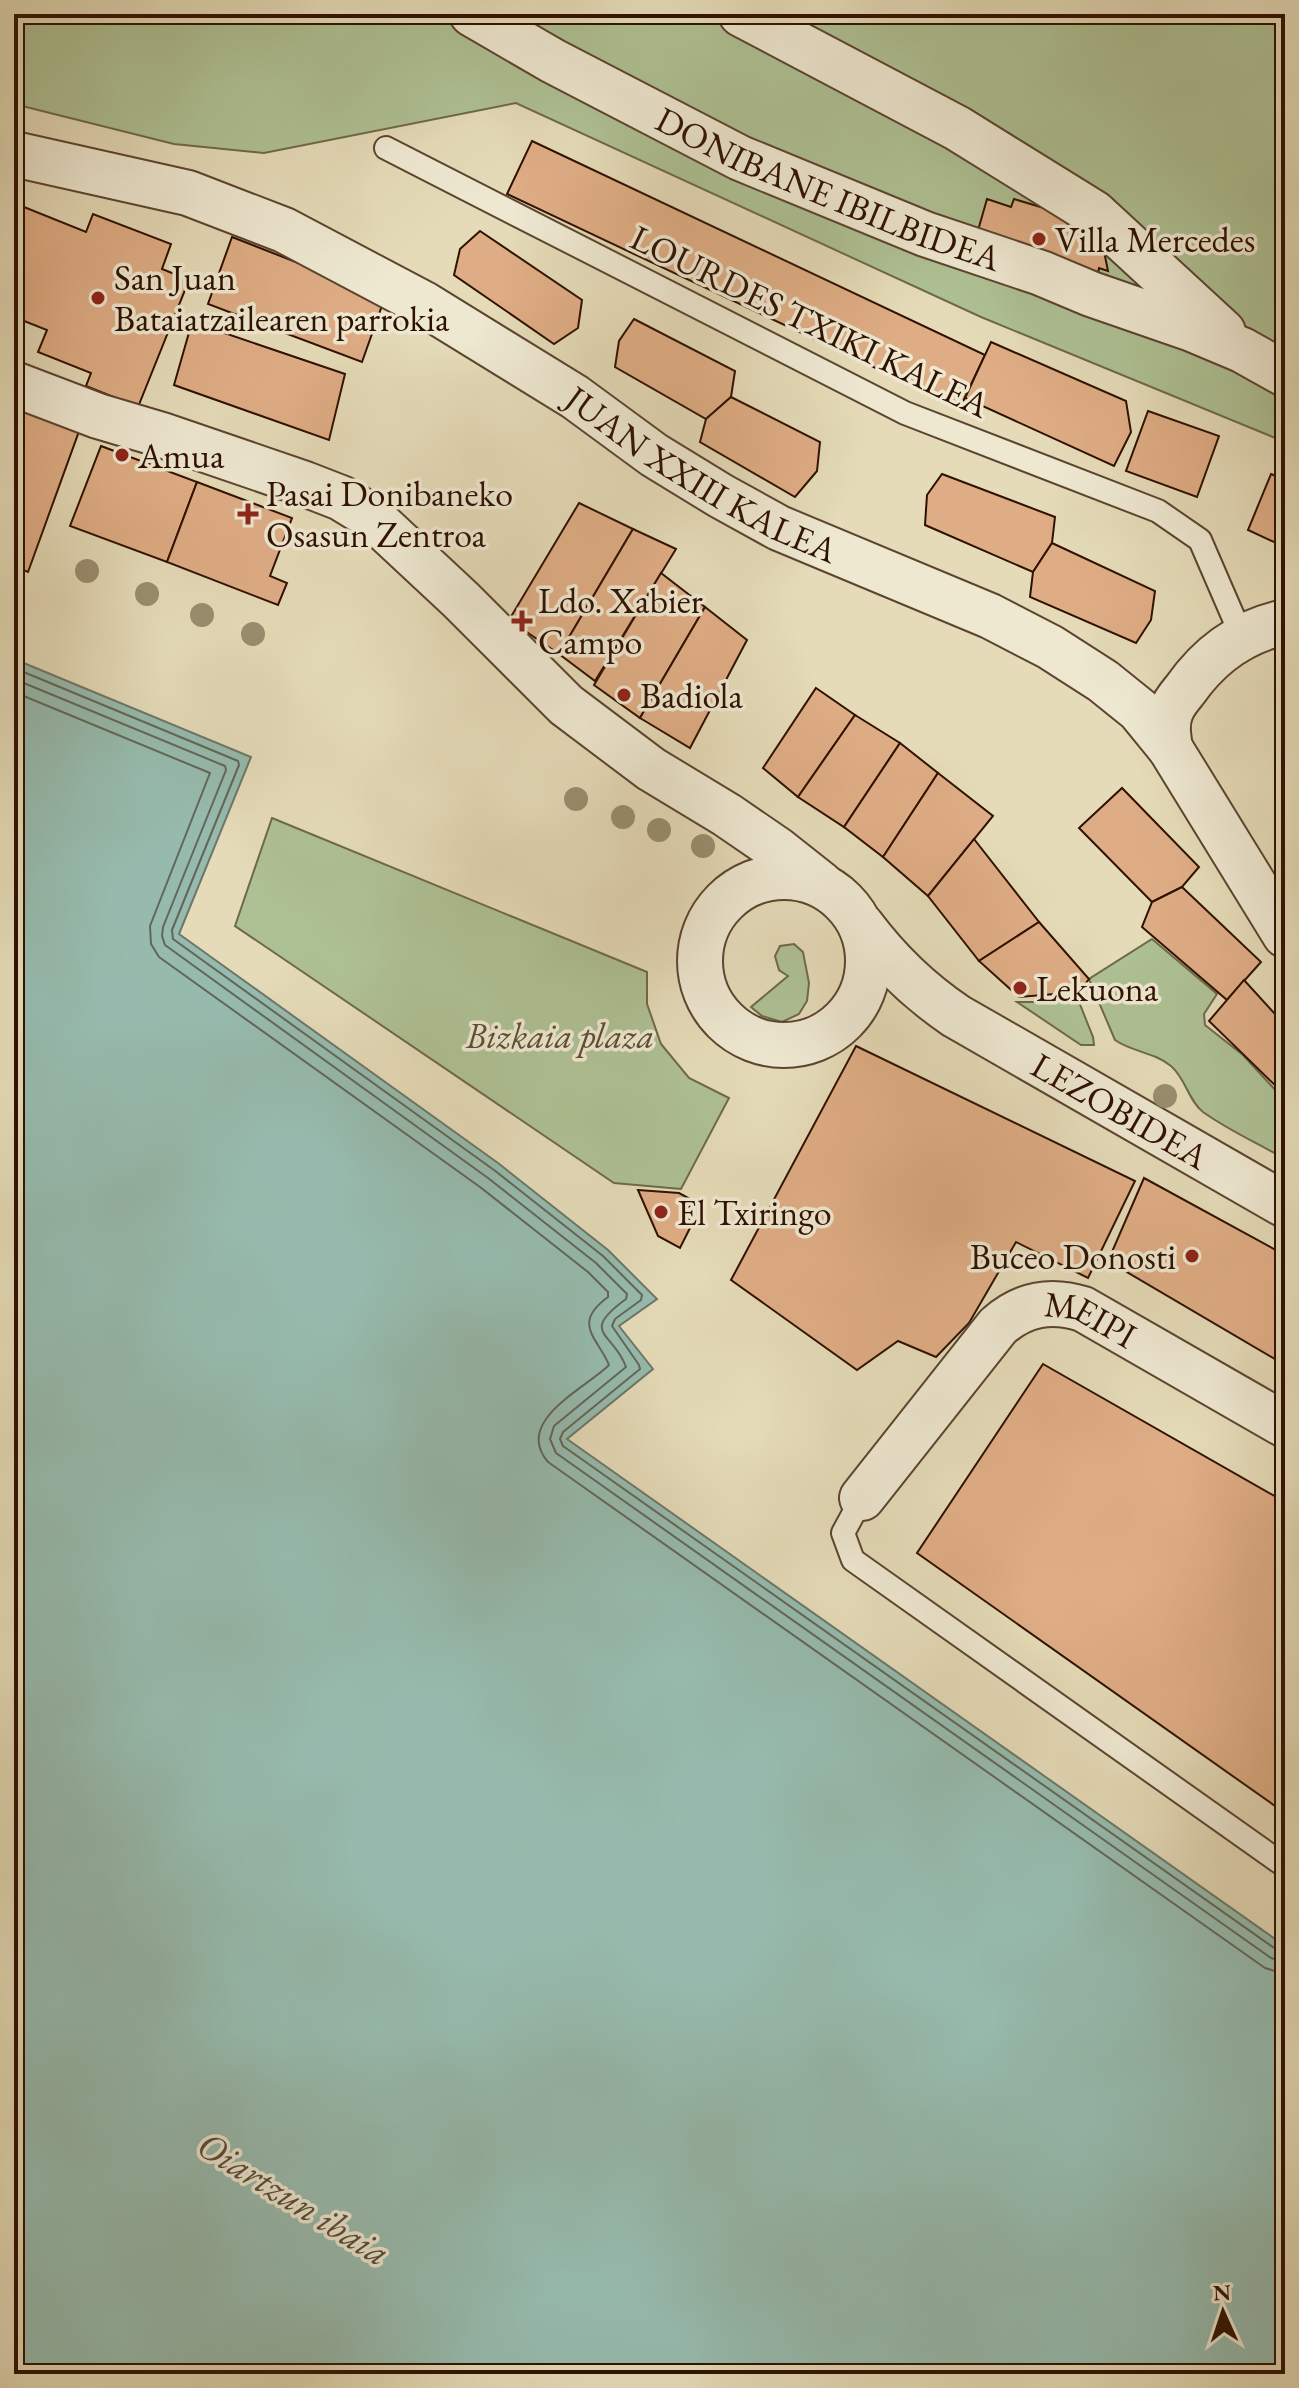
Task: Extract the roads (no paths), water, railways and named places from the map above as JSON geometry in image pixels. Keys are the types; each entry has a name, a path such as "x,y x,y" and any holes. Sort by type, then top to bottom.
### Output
{"street":[{"name":"DONIBANE IBILBIDEA","path":"472,14 553,61 740,158 925,234 1041,273 1242,350 1285,374"},
{"path":"741,14 957,128 1094,213 1242,350"},
{"name":"JUAN XXIII KALEA","path":"14,154 188,193 284,230 424,304 575,397 654,455 779,528 990,616 1050,647 1103,681 1139,710 1170,748 1285,935"},
{"path":"14,384 98,416 305,484 341,498 372,517 566,705 651,769 727,815 838,895 862,926 868,950 868,973 861,996 847,1017 816,1039 798,1044 756,1040 737,1031 709,999 702,979 700,958 703,937 713,915 729,896 750,884 773,877 798,877 821,884"},
{"path":"1170,748 1167,727 1171,709 1210,659 1257,629 1285,622"},
{"name":"LEZOBIDEA","path":"862,926 903,974 928,997 956,1016 1285,1205"},
{"name":"LEZOBIDEA","path":"847,1017 874,1008 901,1006 929,1008 956,1016"},
{"name":"MEIPI","path":"862,1498 998,1326 1010,1316 1038,1305 1068,1304 1083,1309 1285,1425"}],"lane":[{"name":"LOURDES TXIKI KALEA","path":"386,148 905,413 1158,511 1200,540 1242,637"},
{"path":"862,1498 843,1533 853,1560 1285,1866"}],"water":[{"name":"Oiartzun ibaia","path":"14,659 251,757 179,934 498,1163 608,1250 657,1299 619,1326 653,1369 567,1439 1285,1946 1285,2374 14,2374"}],"place":[{"name":"Villa Mercedes","path":"1039,239"},
{"name":"San Juan Bataiatzailearen parrokia","path":"98,298"},
{"name":"Amua","path":"122,455"},
{"name":"Pasai Donibaneko Osasun Zentroa","path":"248,514"},
{"name":"Ldo. Xabier Campo","path":"522,621"},
{"name":"Badiola","path":"624,695"},
{"name":"Lekuona","path":"1020,988"},
{"name":"El Txiringo","path":"661,1212"},
{"name":"Buceo Donosti","path":"1192,1256"}],"park label":[{"name":"Bizkaia plaza","path":"560,1035"}]}
